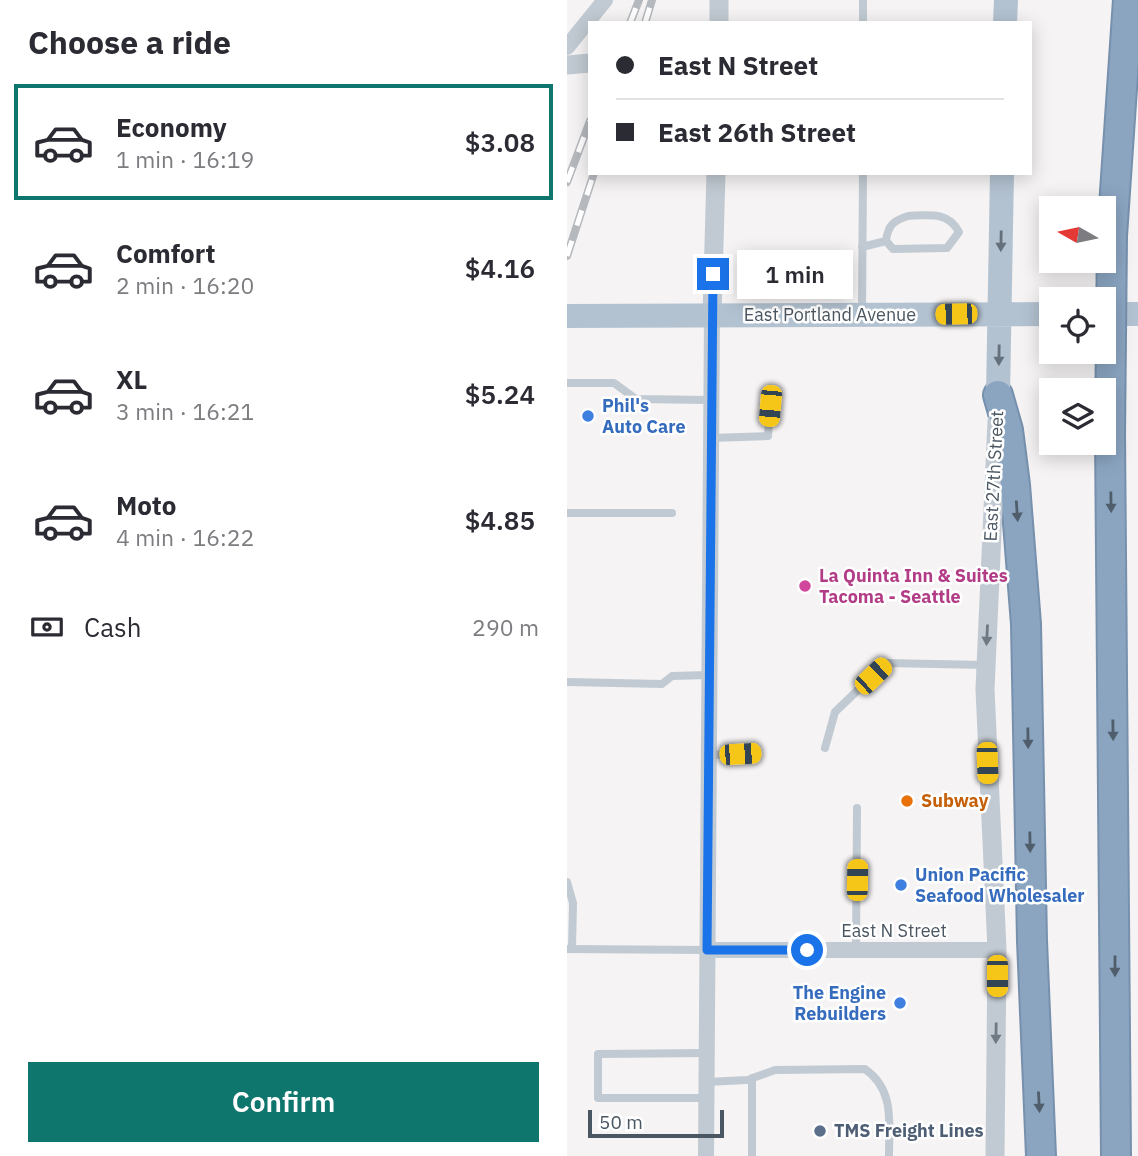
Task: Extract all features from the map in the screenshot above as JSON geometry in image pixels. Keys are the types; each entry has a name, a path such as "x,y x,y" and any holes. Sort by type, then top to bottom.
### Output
{"highway":[{"path":"1111,0 1112,196"},
{"path":"1115,196 1128,0"},
{"path":"1112,273 1110,434 1116,1156"},
{"path":"999,396 1008,430 1013,471 1026,624 1041,1156"}],"main road":[{"path":"1005,21 1006,0"},
{"name":"East 27th Street","path":"999,396 1002,175"},
{"name":"East Portland Avenue","path":"568,318 1039,314"},
{"path":"1116,314 1138,314"}],"street":[{"path":"567,47 605,0"},
{"path":"719,0 719,21"},
{"path":"567,65 588,63"},
{"path":"706,1156 710,438 716,175"},
{"name":"East 27th Street","path":"995,1156 997,950 988,812 985,666 999,396"},
{"name":"East N Street","path":"707,950 997,950"}],"lane":[{"path":"863,0 863,21"},
{"path":"862,315 863,175"},
{"path":"908,216 945,216 954,222 959,232 947,248 902,251 893,249 886,241 888,229 894,220 908,216"},
{"path":"862,247 886,241"},
{"path":"567,383 614,383 636,398 711,400"},
{"path":"710,438 768,436 770,406"},
{"path":"567,513 672,513"},
{"path":"825,748 835,712 886,663 985,666"},
{"path":"567,682 662,684 672,676 709,676"},
{"path":"708,755 755,753"},
{"path":"856,950 857,808"},
{"path":"567,882 573,903 569,949 707,950"},
{"path":"707,1053 598,1054 598,1098 706,1090 752,1079 775,1070 865,1069 877,1077 889,1102 889,1156"},
{"path":"752,1079 752,1156"}],"railway":[{"path":"631,21 639,0"},
{"path":"646,21 652,0"},
{"path":"567,182 588,126"},
{"path":"567,256 593,175"}],"place":[{"name":"Phil's Auto Care","path":"588,416"},
{"name":"La Quinta Inn & Suites Tacoma - Seattle","path":"805,586"},
{"name":"Subway","path":"907,801"},
{"name":"Union Pacific Seafood Wholesaler","path":"901,885"},
{"name":"The Engine Rebuilders","path":"900,1003"},
{"name":"TMS Freight Lines","path":"820,1131"}],"route":[{"path":"713,274 708,557 707,950 807,950"}]}
